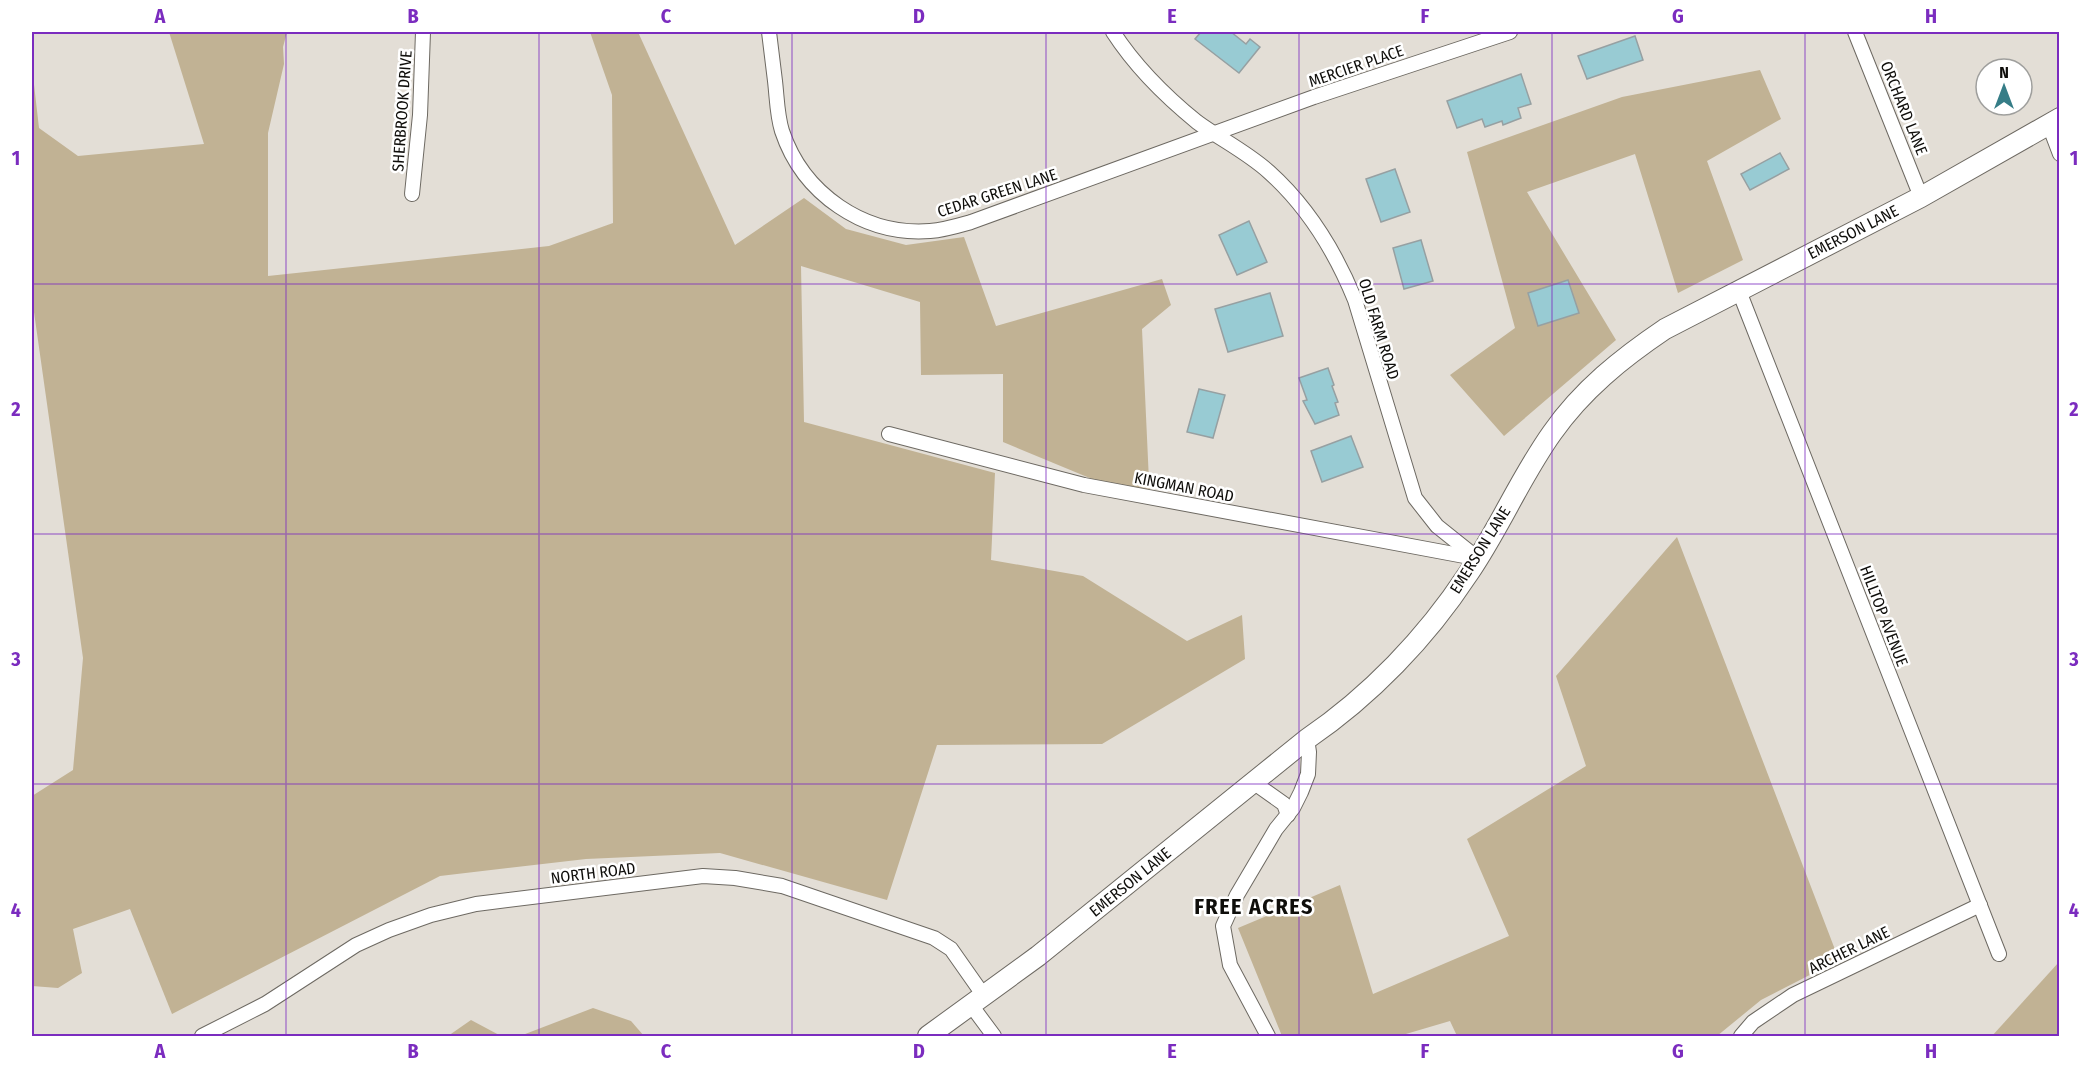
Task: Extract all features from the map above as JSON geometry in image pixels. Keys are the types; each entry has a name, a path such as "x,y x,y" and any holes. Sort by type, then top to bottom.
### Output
{"street":[{"name":"SHERBROOK DRIVE","path":"412,194 420,115 423,32"},
{"name":"CEDAR GREEN LANE","path":"769,32 778,114 793,157 810,181 832,202 857,218 886,228 931,231 970,222 1214,133"},
{"name":"OLD FARM ROAD","path":"1113,32 1142,71 1168,98 1267,170 1290,192 1328,243 1355,300 1415,498 1437,526 1477,558"},
{"name":"MERCIER PLACE","path":"1214,133 1510,32"},
{"name":"ORCHARD LANE","path":"1855,32 1921,197"},
{"name":"EMERSON LANE","path":"928,1036 1038,956 1253,782 1333,721 1376,683 1425,631 1468,574 1552,432 1576,402 1604,374 1633,350 1665,329 1921,197 2054,122"},
{"path":"2054,122 2060,154"},
{"name":"HILLTOP AVENUE","path":"1739,291 1999,954"},
{"name":"KINGMAN ROAD","path":"889,434 1084,485 1477,558"},
{"path":"1269,1036 1230,964 1222,926 1236,895 1301,792 1308,774 1310,752 1307,739"},
{"path":"1253,782 1284,804 1288,815"},
{"name":"NORTH ROAD","path":"202,1036 265,1004 356,945 431,915 476,904 703,876 735,878 782,886 934,939 951,949 994,1036"},
{"name":"ARCHER LANE","path":"1741,1036 1753,1022 1793,995 1980,905"}],"shaded area":[{"path":"169,32 287,32 283,47 284,64 268,133 268,276 549,246 613,223 612,95 590,32 638,32 735,245 804,198 846,229 906,245 964,237 996,326 1162,279 1171,305 1142,329 1150,503 1003,442 1003,374 921,375 920,302 801,266 804,422 995,473 991,560 1083,576 1187,641 1242,615 1245,659 1102,744 937,745 887,900 720,853 586,859 440,876 172,1014 130,909 73,929 82,973 58,988 32,986 32,796 73,770 83,658 32,298 32,67 39,128 78,156 204,144"},
{"path":"1760,70 1781,119 1707,161 1743,260 1678,293 1635,154 1527,192 1616,340 1504,436 1450,375 1515,328 1467,152 1622,97"},
{"path":"1677,537 1839,960 1761,1000 1717,1036 1457,1036 1450,1021 1399,1036 1282,1036 1238,928 1340,885 1373,994 1509,936 1467,839 1586,766 1556,676"},
{"path":"2059,962 2059,1036 1992,1036"},
{"path":"593,1008 631,1021 644,1036 520,1036"},
{"path":"471,1020 501,1036 448,1036"}],"building":[{"path":"1201,32 1231,32 1246,44 1250,39 1260,47 1239,73 1195,39"},
{"path":"1635,36 1643,60 1587,79 1578,56"},
{"path":"1521,74 1531,104 1518,108 1521,118 1503,125 1502,121 1485,127 1482,119 1457,128 1447,101"},
{"path":"1780,153 1789,169 1750,190 1741,174"},
{"path":"1395,169 1410,212 1381,222 1366,179"},
{"path":"1249,221 1267,262 1237,275 1219,235"},
{"path":"1421,240 1433,281 1404,289 1393,248"},
{"path":"1568,280 1579,313 1538,326 1528,293"},
{"path":"1270,293 1283,336 1228,352 1215,309"},
{"path":"1328,368 1338,402 1335,403 1339,415 1315,424 1303,401 1307,400 1299,378"},
{"path":"1199,389 1225,395 1213,438 1187,432"},
{"path":"1351,436 1363,467 1322,482 1311,451"}],"district":[{"name":"FREE ACRES","path":"1254,906"}]}
